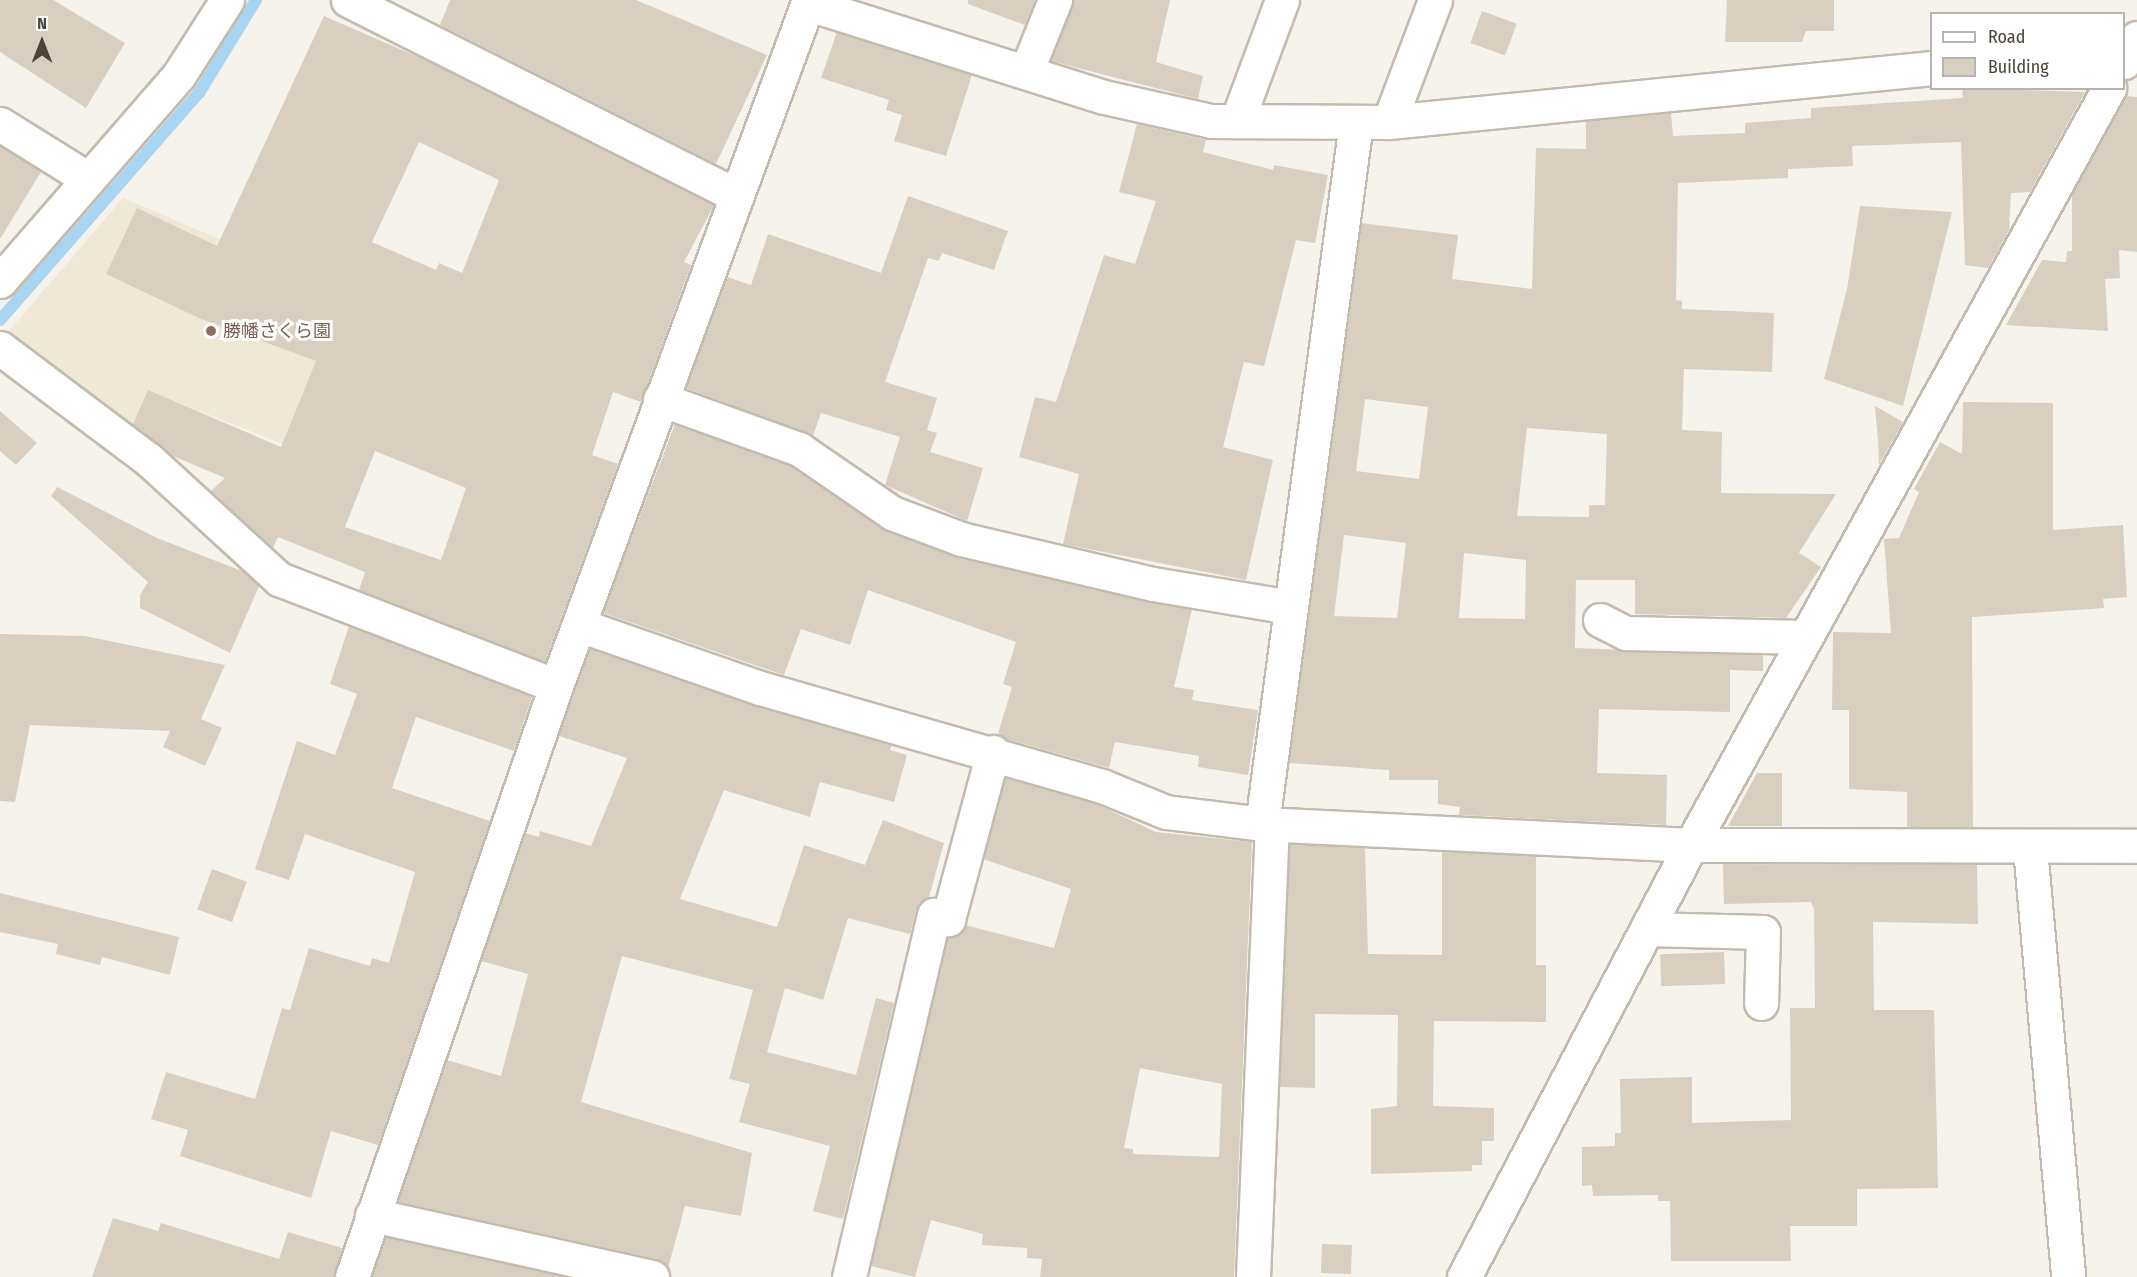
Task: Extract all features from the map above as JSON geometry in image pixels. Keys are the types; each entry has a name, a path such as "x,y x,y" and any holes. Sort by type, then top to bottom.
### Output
{"street":[{"path":"0,281 179,75 227,0"},
{"path":"348,0 736,195"},
{"path":"1026,72 1054,0"},
{"path":"1237,121 1282,0"},
{"path":"1389,122 1435,0"},
{"path":"352,1277 556,686 660,399 809,2 1104,97 1211,121 1389,122 1930,68"},
{"path":"1464,1277 1690,845 2108,90"},
{"path":"1253,1277 1267,824 1291,607 1356,122"},
{"path":"0,124 88,179"},
{"path":"0,348 148,459 279,579 556,686"},
{"path":"660,399 799,449 892,513 961,538 1153,584 1291,607"},
{"path":"1600,620 1626,633 1806,637"},
{"path":"579,625 760,688 993,752 1166,812 1267,824 1690,845 2030,848 2137,846"},
{"path":"849,1277 934,915 948,919 993,752"},
{"path":"2030,848 2068,1277"},
{"path":"1647,930 1763,932 1761,1003"},
{"path":"372,1215 652,1277"}],"shaded area":[{"name":"勝幡さくら園","path":"123,198 415,322 358,474 169,399 147,448 2,339"}],"building":[{"path":"0,0 53,0 125,43 86,108 0,52"},
{"path":"450,0 636,0 767,55 716,164 440,25"},
{"path":"968,0 1035,0 1025,25 968,4"},
{"path":"1073,0 1170,0 1156,62 1203,76 1198,99 1051,61"},
{"path":"1727,0 1834,0 1834,31 1806,31 1802,42 1725,42"},
{"path":"1482,11 1517,24 1505,56 1470,43"},
{"path":"324,16 425,60 714,205 684,262 691,265 641,402 613,392 592,455 618,464 545,662 359,590 365,572 278,537 273,548 211,491 225,478 173,456 133,424 148,390 281,447 316,361 199,318 106,274 137,208 217,246","holes":["419,142 499,180 462,273 439,263 436,270 372,242","375,451 466,488 441,560 345,527"]},
{"path":"837,32 972,75 946,156 894,141 902,115 886,110 889,100 821,78"},
{"path":"1962,90 2085,92 2030,192 2011,193 2009,230 1988,268 1965,265 1961,142 1852,146 1853,166 1788,169 1788,178 1678,183 1676,300 1682,301 1682,309 1774,313 1772,372 1684,369 1682,430 1722,432 1721,493 1836,494 1799,553 1821,567 1786,618 1635,614 1635,580 1576,580 1575,648 1763,655 1763,671 1730,670 1730,712 1599,709 1597,773 1667,775 1666,825 1459,815 1460,807 1438,804 1438,780 1389,780 1389,770 1289,763 1361,223 1458,235 1452,279 1532,289 1536,148 1586,149 1586,121 1671,113 1673,136 1745,133 1745,123 1811,118 1811,108 1963,98","holes":["1365,399 1428,407 1419,479 1356,471","1527,428 1607,434 1605,505 1589,505 1589,517 1517,516","1344,535 1406,543 1397,618 1334,616","1464,553 1526,560 1525,619 1459,618"]},
{"path":"2126,96 2137,97 2137,252 2119,250 2120,278 2105,279 2108,331 2006,325 2042,260 2066,262 2067,251 2072,251 2072,195"},
{"path":"1137,124 1206,140 1203,152 1273,170 1274,165 1328,175 1315,243 1296,240 1264,366 1244,362 1223,447 1273,460 1246,580 1063,544 1079,474 1019,457 1035,397 1056,402 1104,255 1135,264 1156,201 1119,192"},
{"path":"0,146 41,172 0,239"},
{"path":"908,196 1008,231 994,270 942,253 939,261 928,258 885,382 937,398 927,430 937,433 930,452 983,468 967,521 885,485 900,437 821,413 813,436 686,388 727,277 751,285 768,234 881,273"},
{"path":"1860,206 1952,212 1903,406 1824,379 1847,289"},
{"path":"1963,402 2053,403 2053,530 2123,525 2127,597 2103,599 2104,608 1972,617 1973,827 1907,827 1907,792 1849,789 1849,710 1832,710 1833,632 1891,633 1884,539 1899,538 1919,492 1914,489 1940,442 1962,454"},
{"path":"1875,406 1903,422 1879,465 1878,440"},
{"path":"0,411 37,443 16,465 0,451"},
{"path":"675,424 790,466 882,529 954,557 1192,609 1174,687 1194,690 1192,700 1258,710 1248,775 1198,767 1199,756 1115,742 1109,768 1007,739 998,734 1012,687 1003,684 1016,642 868,590 850,645 801,629 784,675 603,613"},
{"path":"57,487 157,538 242,571 259,586 230,653 140,608 140,595 148,582 51,496"},
{"path":"349,626 532,697 514,751 416,717 392,788 490,821 378,1145 331,1131 311,1198 180,1156 188,1130 151,1119 166,1072 255,1099 282,1008 290,1010 309,948 370,966 372,958 389,963 415,872 305,834 289,880 255,869 297,741 335,755 357,694 330,684"},
{"path":"0,634 85,636 225,665 201,719 222,728 205,766 163,747 170,731 30,725 15,802 0,801"},
{"path":"590,649 754,706 892,745 890,750 907,755 894,802 820,782 810,817 724,790 680,899 777,927 804,845 865,865 883,820 944,843 929,897 916,910 910,934 848,918 823,1000 785,988 767,1052 856,1075 876,998 894,1003 843,1219 813,1211 830,1146 739,1122 750,1084 729,1079 753,990 622,956 581,1102 752,1153 741,1216 685,1206 668,1268 656,1259 398,1202 447,1060 501,1076 528,974 481,961 525,833 539,837 540,831 591,846 627,758 559,736"},
{"path":"1757,773 1782,773 1782,826 1728,826"},
{"path":"1005,778 1096,804 1156,832 1252,842 1234,1277 1040,1277 1042,1259 1027,1258 1027,1248 982,1245 983,1234 931,1220 915,1277 871,1266 948,937 965,925 1054,948 1071,889 983,859","holes":["1140,1068 1222,1084 1219,1157 1133,1154 1133,1149 1124,1148"]},
{"path":"1290,844 1365,848 1368,954 1442,955 1442,852 1536,856 1536,965 1546,965 1546,1022 1434,1021 1433,1106 1494,1108 1494,1141 1482,1141 1482,1165 1472,1165 1472,1171 1371,1174 1371,1109 1397,1106 1398,1015 1315,1014 1315,1088 1280,1087"},
{"path":"1723,864 1977,865 1978,924 1873,922 1874,1010 1934,1010 1938,1188 1857,1189 1857,1226 1790,1226 1791,1261 1671,1261 1670,1201 1658,1201 1658,1195 1593,1196 1592,1185 1582,1186 1582,1147 1615,1146 1615,1133 1621,1133 1620,1079 1692,1077 1692,1123 1791,1120 1790,1008 1815,1008 1814,909 1811,902 1724,904"},
{"path":"212,869 247,882 232,922 197,909"},
{"path":"0,893 179,937 170,975 102,957 100,965 56,954 58,944 0,932"},
{"path":"1724,952 1725,984 1661,986 1660,954"},
{"path":"113,1218 158,1231 161,1223 279,1259 288,1232 342,1248 334,1277 92,1277"},
{"path":"386,1237 565,1277 372,1277"},
{"path":"1322,1244 1352,1245 1351,1274 1321,1273"}],"waterway":[{"path":"0,320 199,93 256,0"}],"place":[{"name":"勝幡さくら園","path":"211,331"}]}
